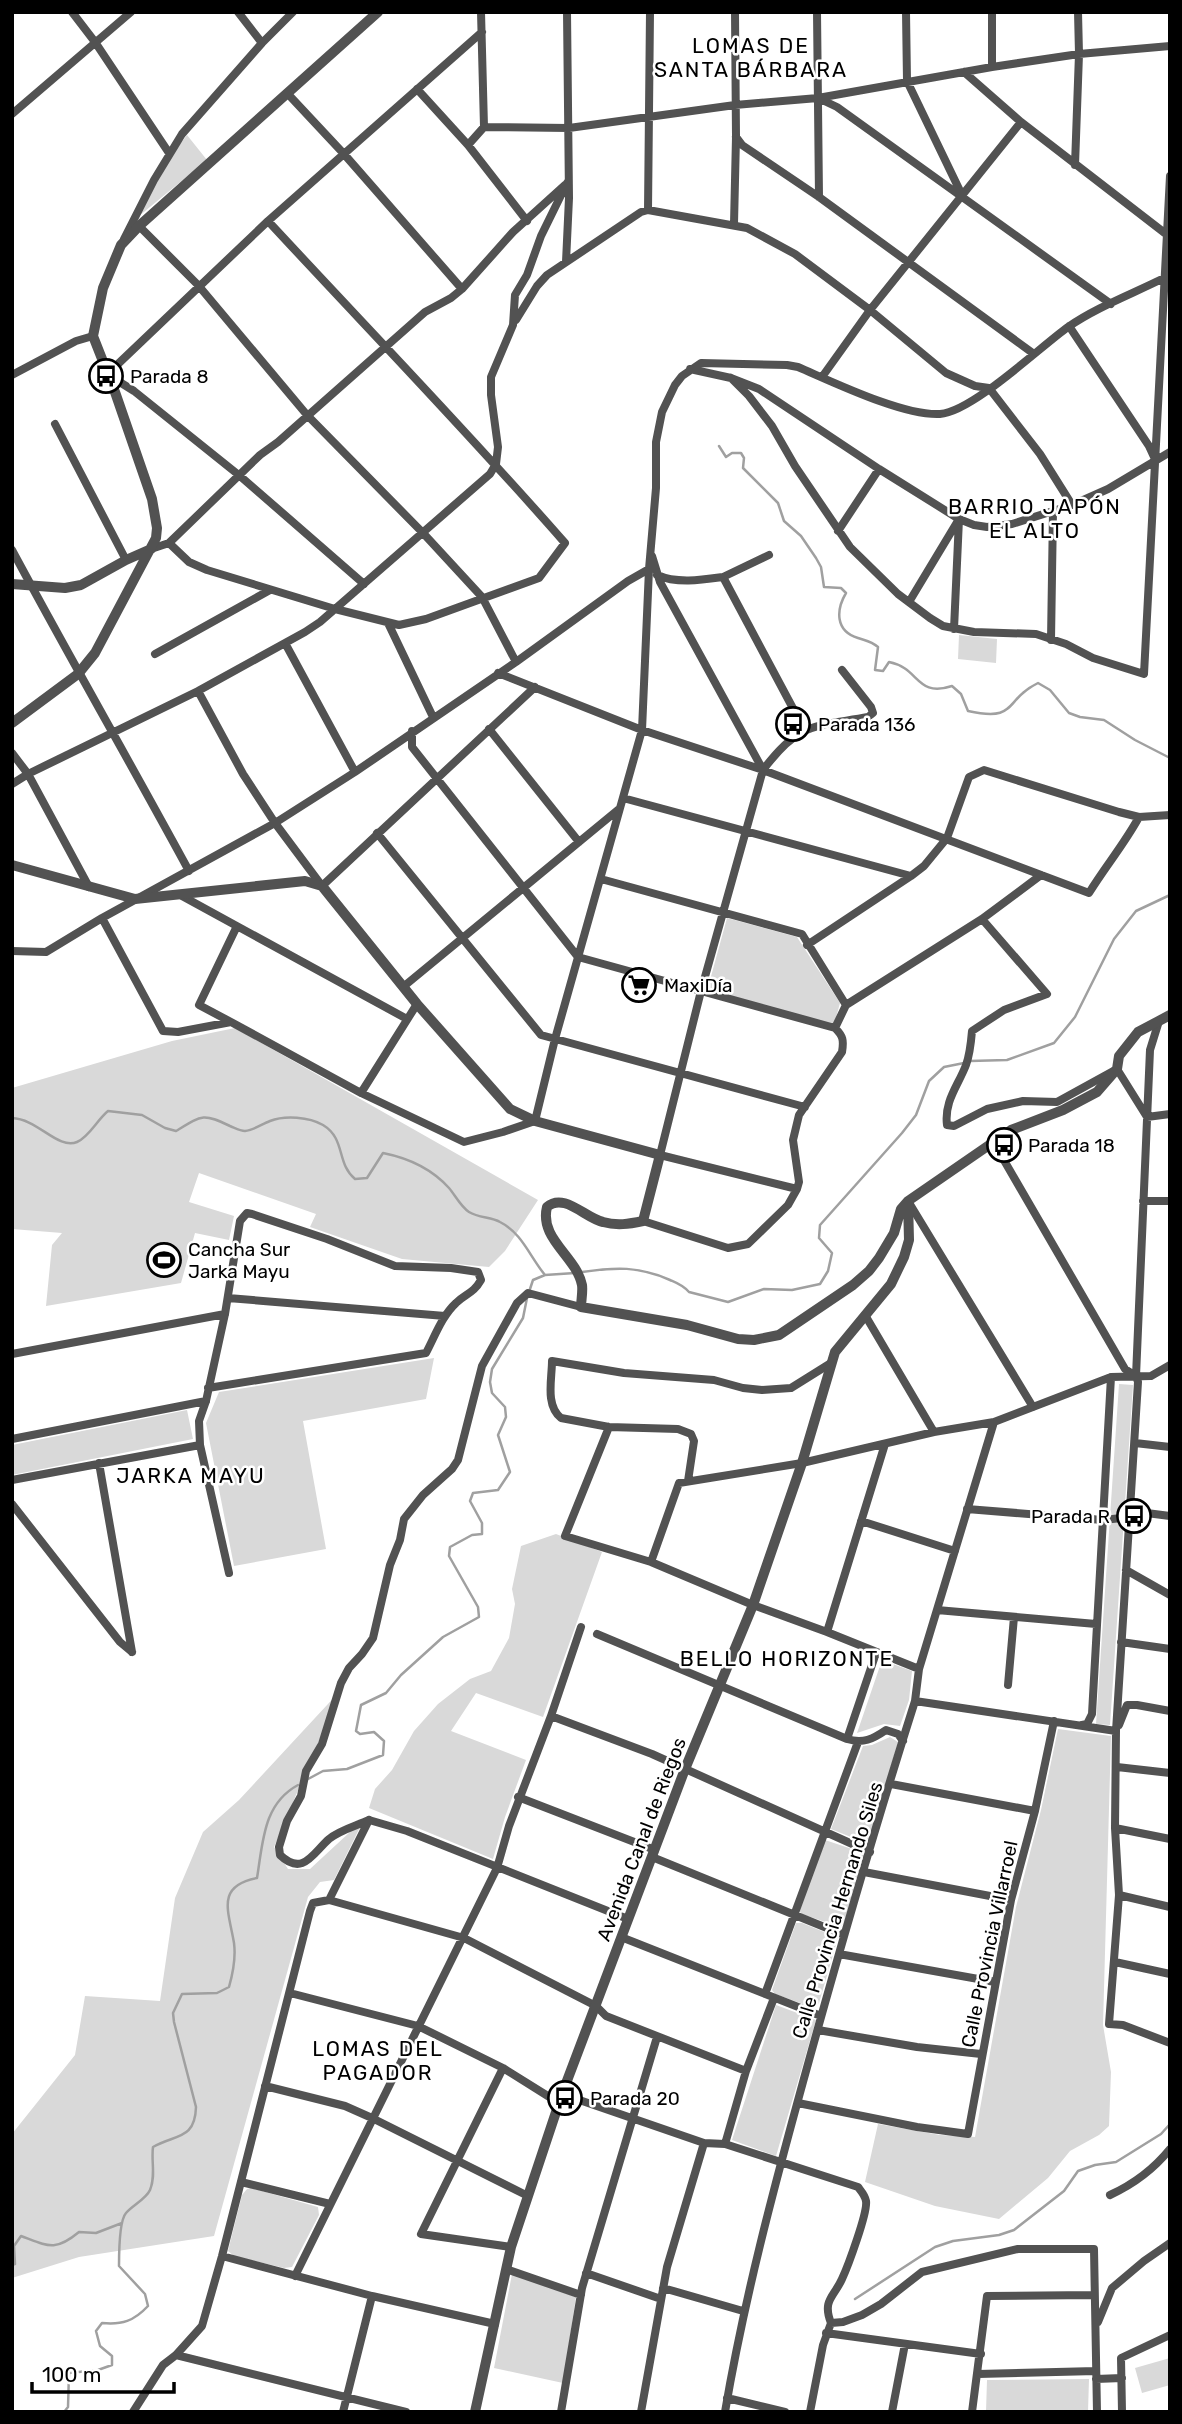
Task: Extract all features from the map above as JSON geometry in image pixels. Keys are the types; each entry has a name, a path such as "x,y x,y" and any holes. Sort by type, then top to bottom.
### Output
{"street":[{"path":"72,12 169,153"},
{"path":"12,114 131,12"},
{"path":"238,12 262,44"},
{"path":"12,723 78,674 95,653 151,549 157,527 152,499 110,376 93,336 103,288 138,208 182,134 293,12"},
{"path":"121,245 378,12"},
{"path":"468,145 484,127 481,12"},
{"path":"566,262 569,198 567,12"},
{"path":"648,211 650,12"},
{"path":"734,224 735,12"},
{"path":"817,12 819,197"},
{"path":"906,12 907,81 962,195"},
{"path":"992,12 992,67"},
{"path":"1075,165 1078,12"},
{"path":"110,376 119,363 198,285 482,32"},
{"path":"484,127 569,128 735,105 818,98 1079,54 1170,46"},
{"path":"964,72 1021,122 1166,234"},
{"path":"417,89 468,145 527,221"},
{"path":"287,93 462,289"},
{"path":"818,98 837,107 1111,304"},
{"path":"822,377 870,310 1021,122"},
{"path":"736,137 742,145 819,197 1034,355"},
{"path":"731,378 772,426 795,466 850,547 909,602 943,626 974,632 1036,634 1093,658 1144,674 1170,176"},
{"path":"12,584 65,588 81,585 126,560 169,543 260,455 425,312 462,289 513,232 567,183"},
{"path":"513,326 517,290 527,275 541,236 567,183"},
{"path":"12,784 198,691 320,622 480,484 496,464 498,438 491,377 525,305 547,275 632,217 648,211 747,228 795,254 870,310 946,373 975,386 989,388 1040,454 1072,505"},
{"path":"169,543 189,562 270,590 388,623 411,624 539,578 565,543 496,464 268,221"},
{"path":"139,226 198,285 307,415 482,597 516,662"},
{"path":"535,1121 555,1039 642,730 653,572 651,551 658,426 675,385 690,369 701,363 776,363 798,367 886,403 944,414 960,408 989,388 1069,326 1164,278"},
{"path":"514,300 517,304 525,305"},
{"path":"1069,326 1156,460"},
{"path":"12,375 76,341 93,336"},
{"path":"690,369 731,378 759,389 879,469 959,519 974,524 1000,526 1072,505 1108,489 1170,452"},
{"path":"110,376 134,391 240,476 364,584"},
{"path":"55,424 126,560"},
{"path":"838,531 879,469"},
{"path":"1051,640 1053,511"},
{"path":"909,602 959,519"},
{"path":"954,629 959,519"},
{"path":"12,550 189,871"},
{"path":"12,951 46,952 135,899 275,822 355,772 516,662 628,581 653,572 676,581 723,577 769,555"},
{"path":"653,572 763,770"},
{"path":"723,577 804,729"},
{"path":"155,654 270,590"},
{"path":"388,623 433,717"},
{"path":"285,643 355,772"},
{"path":"643,1221 701,992 763,770 782,746 804,729 868,717 873,713 842,670"},
{"path":"498,673 642,730 763,770 1089,892 1111,857 1129,836 1139,817"},
{"path":"322,886 536,687"},
{"path":"198,691 243,774 322,886 402,987 510,1109 535,1121 797,1189"},
{"path":"489,729 579,842"},
{"path":"412,731 412,747 578,957 835,1028 844,1042 842,1052 799,1115 793,1140 799,1182 797,1189 788,1205 748,1244 728,1248 643,1221 614,1225 599,1222 560,1201 547,1207 545,1213 548,1230 582,1286 581,1307"},
{"path":"12,753 28,774 89,888"},
{"path":"807,945 924,866 947,838 969,777 984,770 1139,817 1170,815"},
{"path":"623,797 911,877"},
{"path":"402,987 620,809"},
{"path":"377,833 541,1035 805,1107"},
{"path":"12,865 135,899 306,881 322,886"},
{"path":"835,1028 846,1005 982,919 1041,875"},
{"path":"601,878 802,933 846,1005"},
{"path":"182,896 407,1019"},
{"path":"102,918 163,1031 178,1032 232,1023"},
{"path":"982,919 1047,994 1004,1010 972,1031 965,1068 945,1112 947,1125 954,1126 987,1109 1023,1101 1057,1102 1117,1069"},
{"path":"237,926 199,1005 361,1093 464,1142 535,1121"},
{"path":"361,1093 417,1004"},
{"path":"628,1919 407,1831 369,1820 329,1839 311,1859 302,1863 293,1864 280,1855 279,1847 287,1821 302,1796 306,1771 322,1744 341,1683 349,1668 373,1638 404,1519 412,1507 458,1460 482,1366 517,1303 528,1293 581,1307 687,1325 738,1339 768,1339 779,1335 853,1285 879,1258 894,1233 901,1209 908,1201 1018,1126 1063,1110 1097,1092 1117,1069 1119,1056 1138,1032 1170,1015"},
{"path":"1159,1020 1150,1050 1135,1443 1116,1731 1115,1828 1119,1895 1109,2024 1123,2025 1170,2043"},
{"path":"1117,1069 1147,1118"},
{"path":"1147,1118 1170,1114"},
{"path":"994,1143 1125,1369 1137,1379"},
{"path":"908,1201 1033,1407"},
{"name":"Avenida Canal de Riegos","path":"475,2412 511,2247 561,2099 685,1769 753,1605 802,1463 835,1352 891,1284 904,1257 909,1240 908,1201"},
{"path":"1143,1201 1170,1201"},
{"path":"208,1388 426,1353 445,1316 456,1302 476,1289 481,1280 478,1272 395,1266 327,1239 252,1214 247,1213 243,1217 225,1314 199,1421 200,1445 229,1573"},
{"path":"228,1298 445,1316"},
{"path":"12,1354 225,1314"},
{"path":"865,1315 934,1432"},
{"path":"688,1481 694,1441 691,1434 678,1429 609,1427 561,1418 551,1405 552,1361 624,1373 714,1380 762,1390 791,1388 831,1363"},
{"path":"650,1562 679,1483 802,1463 934,1432 994,1422 1111,1377 1137,1379 1151,1376 1170,1365"},
{"path":"1082,1726 1087,1724 1092,1714 1111,1377"},
{"path":"12,1439 206,1401"},
{"name":"Calle Provincia Hernando Siles","path":"725,2412 743,2311 797,2103 844,1935 915,1702 919,1669 994,1422"},
{"path":"609,1427 565,1536 650,1562 919,1669"},
{"path":"1135,1443 1170,1447"},
{"path":"827,1632 885,1444"},
{"path":"12,1480 200,1445"},
{"path":"12,1504 120,1642 132,1653 99,1463"},
{"path":"967,1509 1103,1520 1131,1514 1170,1516"},
{"path":"861,1521 955,1551"},
{"path":"1126,1570 1170,1594"},
{"path":"1158,1586 1170,1587"},
{"path":"937,1610 1096,1624"},
{"path":"1008,1685 1014,1617"},
{"path":"295,2276 497,1868 518,1797 551,1716 581,1627"},
{"path":"597,1634 848,1739 858,1742 872,1739 886,1730 898,1734 903,1741"},
{"path":"1121,1642 1170,1649"},
{"path":"848,1739 876,1653"},
{"path":"915,1702 1116,1731"},
{"path":"1116,1731 1127,1705 1170,1711"},
{"path":"551,1716 685,1769 870,1852"},
{"name":"Calle Provincia Villarroel","path":"797,2103 917,2127 968,2134 1011,1899 1035,1811 1054,1721"},
{"path":"725,2144 794,1916 858,1742"},
{"path":"1117,1767 1170,1773"},
{"path":"891,1784 1035,1811"},
{"path":"518,1797 844,1935"},
{"path":"329,1900 369,1820"},
{"path":"1115,1828 1170,1839"},
{"path":"864,1872 1011,1899"},
{"path":"1119,1895 1170,1907"},
{"path":"133,2412 163,2365 176,2355 202,2326 313,1903 329,1900 464,1938 596,2006 606,2016 746,2071"},
{"path":"621,1937 821,2016"},
{"path":"839,1954 995,1982"},
{"path":"1115,1962 1170,1974"},
{"path":"290,1993 418,2026 561,2099 632,2118 704,2143 725,2144 858,2187 864,2194 866,2211 842,2281 828,2302 827,2314 831,2323"},
{"path":"818,2030 917,2048 981,2054"},
{"path":"561,2412 586,2273 657,2037"},
{"path":"503,2068 421,2235 511,2247"},
{"path":"265,2086 345,2106 528,2196"},
{"path":"641,2412 667,2267 704,2143"},
{"path":"1110,2195 1138,2180 1158,2164 1170,2149"},
{"path":"241,2182 330,2204"},
{"path":"1096,2328 1112,2288 1144,2261 1170,2244"},
{"path":"831,2323 862,2315 922,2273 1018,2249 1094,2249 1097,2412"},
{"path":"222,2256 372,2296 495,2324"},
{"path":"506,2269 581,2295"},
{"path":"586,2273 661,2300"},
{"path":"663,2288 743,2311"},
{"path":"972,2412 987,2296 1094,2295"},
{"path":"343,2412 372,2296"},
{"path":"810,2412 826,2333 831,2323"},
{"path":"826,2333 981,2354"},
{"path":"1122,2412 1121,2358 1170,2335"},
{"path":"892,2412 905,2344"},
{"path":"176,2355 406,2412"},
{"path":"978,2374 1096,2375 1122,2378"},
{"path":"727,2398 785,2412"}],"shaded area":[{"path":"187,135 207,160 139,216 168,160"},
{"path":"959,635 997,639 996,663 958,659"},
{"path":"727,918 797,937 840,1003 834,1025 707,991"},
{"path":"235,1028 538,1200 505,1251 489,1267 402,1259 310,1227 316,1214 199,1173 189,1202 234,1216 229,1240 195,1233 181,1283 46,1306 52,1245 62,1233 12,1229 12,1088 172,1041"},
{"path":"434,1358 426,1399 303,1421 326,1549 234,1566 206,1423 219,1392"},
{"path":"1119,1384 1133,1385 1110,1725 1096,1724"},
{"path":"187,1410 193,1439 12,1475 12,1445"},
{"path":"556,1534 602,1552 543,1717 476,1693 451,1731 526,1760 493,1859 369,1808 375,1789 392,1770 414,1731 438,1704 470,1679 491,1671 509,1638 515,1604 512,1589 521,1546"},
{"path":"882,1660 912,1671 909,1700 900,1726 884,1724 857,1733"},
{"path":"340,1691 274,1847 288,1869 310,1869 364,1819 334,1880 320,1882 308,1897 214,2236 79,2257 12,2278 12,2134 75,2055 85,1996 160,2001 175,1898 203,1832 239,1800"},
{"path":"1058,1729 1111,1736 1103,2025 1111,2072 1109,2126 1099,2135 1070,2151 1048,2178 999,2219 935,2206 865,2182 878,2124 940,2135 975,2137 1016,1907"},
{"path":"890,1737 898,1742 868,1844 831,1829 863,1746"},
{"path":"825,1840 861,1852 864,1856 844,1923 840,1927 802,1914 798,1910"},
{"path":"796,1923 834,1936 837,1941 819,2003 814,2008 775,1994 772,1990"},
{"path":"776,2005 816,2020 776,2156 732,2140"},
{"path":"251,2188 318,2207 319,2215 292,2267 284,2268 234,2256 228,2251 242,2195"},
{"path":"512,2274 576,2297 563,2383 494,2368"},
{"path":"1170,2358 1170,2385 1142,2393 1135,2368"},
{"path":"1089,2379 1088,2412 986,2412 987,2380"}],"waterway":[{"path":"719,446 726,457 732,453 741,453 744,458 743,468 778,503 784,521 801,536 816,558 821,567 824,587 841,588 846,593 840,606 841,625 850,635 878,647 875,670 883,671 889,662 899,665 931,688 952,686 961,694 968,711 984,714 996,714 1009,708 1019,696 1038,683 1050,690 1069,713 1104,720 1170,758"},
{"path":"970,1061 1007,1060 1054,1043 1075,1017 1114,939 1136,911 1170,895"},
{"path":"582,1272 616,1269 648,1272 678,1283 689,1292 728,1302 764,1289 792,1290 820,1284 828,1271 832,1253 819,1238 820,1225 916,1115 929,1081 944,1067 964,1063"},
{"path":"12,1118 30,1123 62,1142 70,1143 85,1136 108,1111 142,1115 176,1131 203,1118 214,1119 245,1131 283,1118 311,1120 323,1125 335,1137 345,1166 355,1179 367,1178 383,1153 419,1165 442,1181 469,1212 496,1220 514,1232 545,1275"},
{"path":"529,1292 533,1280 545,1275 575,1273"},
{"path":"308,1779 323,1771 347,1769 383,1755 384,1741 374,1732 360,1734 356,1731 361,1705 386,1693 401,1675 443,1637 479,1617 478,1607 449,1556 450,1547 472,1535 482,1534 482,1523 470,1501 473,1493 498,1490 510,1472 498,1435 506,1417 505,1407 492,1393 490,1382 492,1369 523,1318 527,1298"},
{"path":"64,2412 68,2407 69,2373 98,2370 112,2365 112,2356 100,2346 96,2331 102,2323 127,2321 148,2306 145,2294 119,2266 120,2238 126,2213 150,2190 153,2179 153,2147 188,2131 195,2118 196,2107 173,2013 182,1994 217,1993 229,1987 235,1954 228,1911 230,1894 235,1887 257,1878 263,1838 271,1813 286,1793 298,1785"},
{"path":"855,2299 935,2247 1014,2230 1064,2191 1078,2171 1116,2162 1161,2134 1170,2124"},
{"path":"12,2265 15,2264 14,2246 21,2236 57,2245 79,2232 96,2233 122,2223"}],"place":[{"name":"Parada 8","path":"106,376"},
{"name":"Parada 136","path":"793,724"},
{"name":"MaxiDía","path":"639,985"},
{"name":"Parada 18","path":"1004,1145"},
{"name":"Cancha Sur Jarka Mayu","path":"164,1260"},
{"name":"Parada R","path":"1134,1516"},
{"name":"Parada 20","path":"565,2098"}],"district":[{"name":"LOMAS DE SANTA BÁRBARA","path":"751,58"},
{"name":"BARRIO JAPÓN EL ALTO","path":"1035,519"},
{"name":"JARKA MAYU","path":"191,1476"},
{"name":"BELLO HORIZONTE","path":"787,1659"},
{"name":"LOMAS DEL PAGADOR","path":"378,2061"}]}
